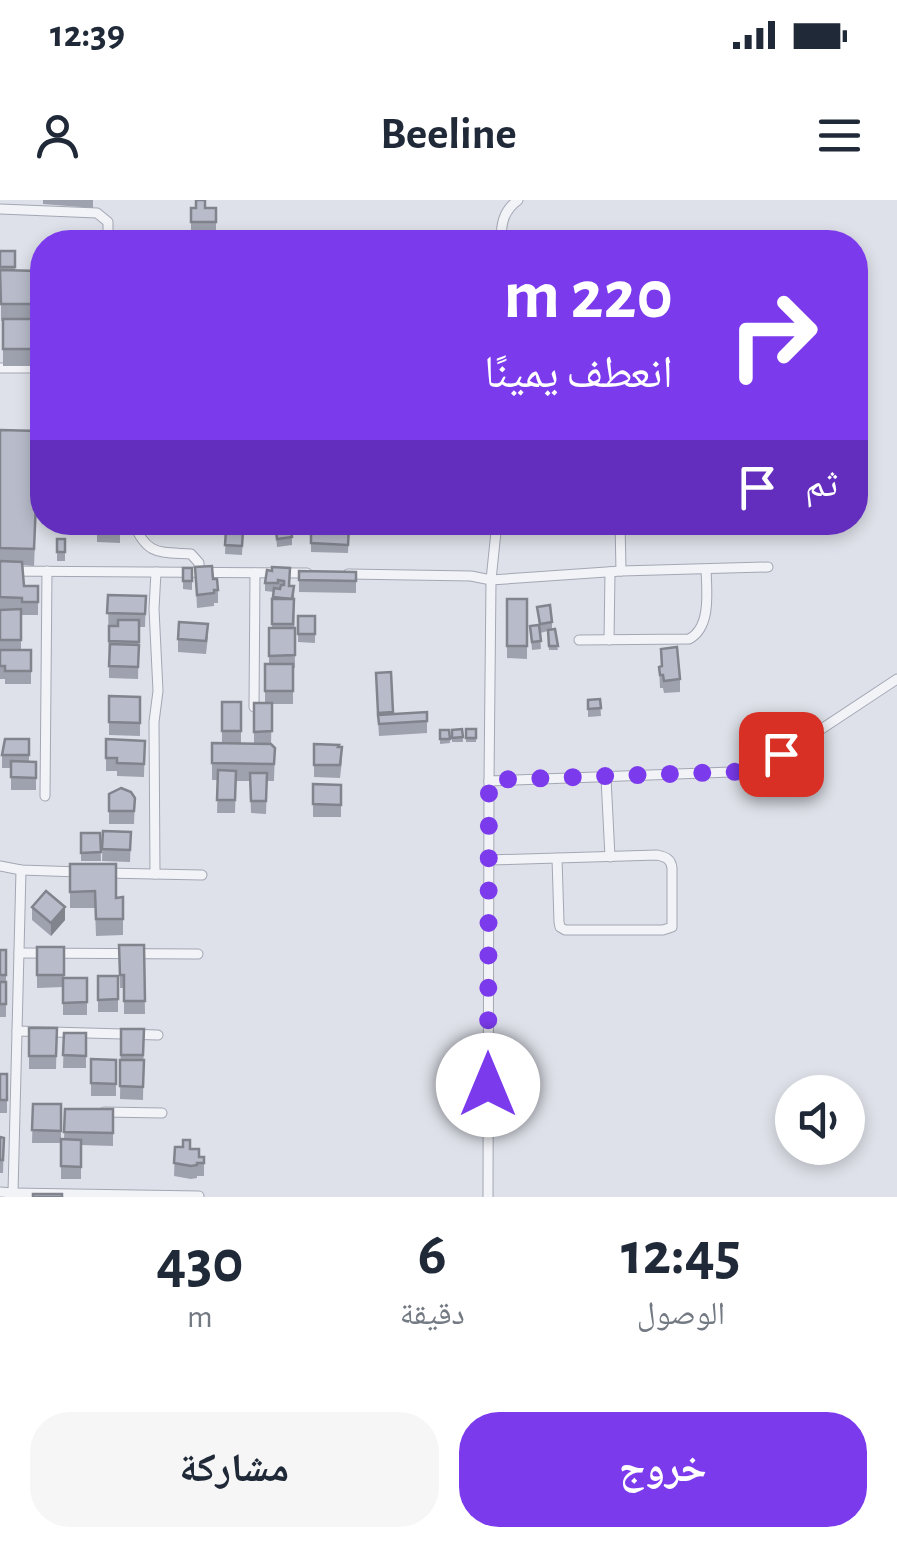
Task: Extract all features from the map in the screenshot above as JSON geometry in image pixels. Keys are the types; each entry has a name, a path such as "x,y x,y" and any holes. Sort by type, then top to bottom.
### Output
{"street":[{"path":"501,230 508,208 518,200"},
{"path":"0,210 97,213 108,222 108,230"},
{"path":"0,368 30,368"},
{"path":"140,535 144,544 158,553 191,554 199,562 199,572"},
{"path":"488,1197 491,580 496,535"},
{"path":"610,640 619,535"},
{"path":"334,574 471,576 491,580 615,571 768,567"},
{"path":"579,640 689,640 700,630 706,609 706,570"},
{"path":"0,571 314,574"},
{"path":"45,796 47,572"},
{"path":"155,874 156,572"},
{"path":"254,707 255,572"},
{"path":"489,780 758,771 897,680"},
{"path":"606,778 610,857"},
{"path":"489,860 557,858 657,856 668,859 672,868 672,927 565,930 559,922 557,858"},
{"path":"0,866 22,870 202,874"},
{"path":"13,1193 22,870"},
{"path":"19,953 198,954"},
{"path":"17,1031 158,1035"},
{"path":"16,1112 34,1112"},
{"path":"89,1112 162,1113"},
{"path":"0,1192 198,1196"}],"building":[{"path":"196,200 205,200 205,208 216,208 216,222 191,222 191,208 196,208"},
{"path":"0,251 15,251 15,267 0,267"},
{"path":"0,270 30,271 30,304 1,304"},
{"path":"3,319 30,319 30,349 3,349"},
{"path":"0,430 30,431 30,535 35,535 34,549 0,548"},
{"path":"226,535 243,535 242,546 225,545"},
{"path":"311,535 349,535 348,545 311,543"},
{"path":"57,539 65,539 65,552 57,552"},
{"path":"0,561 22,562 24,586 38,586 38,602 0,597"},
{"path":"212,566 218,590 197,595 195,567"},
{"path":"272,567 290,568 292,599 273,597 274,588 280,589 284,581 265,583 267,570 272,571"},
{"path":"183,568 192,568 192,581 183,581"},
{"path":"299,571 356,572 356,581 299,580"},
{"path":"108,595 146,596 145,614 107,613"},
{"path":"272,599 294,599 293,624 272,624"},
{"path":"507,599 527,599 527,646 507,646"},
{"path":"550,605 552,622 540,624 537,607"},
{"path":"21,609 21,640 0,640 0,610"},
{"path":"298,616 315,616 315,634 298,634"},
{"path":"118,620 139,620 139,642 109,641 109,626 118,626"},
{"path":"179,622 208,624 206,641 178,639"},
{"path":"539,625 541,641 532,642 530,626"},
{"path":"269,628 295,628 295,655 269,656"},
{"path":"555,629 558,646 549,646 548,630"},
{"path":"110,644 139,645 138,667 109,666"},
{"path":"677,647 680,679 664,681 659,667 661,649"},
{"path":"0,650 31,650 31,671 5,671 5,666 0,666"},
{"path":"265,664 293,664 293,691 265,691"},
{"path":"391,672 393,712 378,713 376,673"},
{"path":"109,696 140,697 140,723 109,722"},
{"path":"600,699 601,708 588,709 588,700"},
{"path":"222,702 241,702 241,731 222,731"},
{"path":"254,703 272,703 272,731 254,732"},
{"path":"427,712 427,721 379,724 378,715"},
{"path":"462,729 463,737 452,738 452,730"},
{"path":"466,729 476,729 476,738 466,738"},
{"path":"440,730 449,730 450,739 440,739"},
{"path":"5,739 29,739 29,755 2,755"},
{"path":"106,739 145,741 144,764 117,763 117,758 106,758"},
{"path":"212,743 271,744 275,748 274,764 212,763"},
{"path":"314,744 342,747 340,765 314,765"},
{"path":"11,761 36,762 36,778 11,777"},
{"path":"218,770 236,771 235,800 217,800"},
{"path":"250,773 267,773 266,801 251,801"},
{"path":"313,784 341,785 341,805 313,804"},
{"path":"121,788 135,798 134,811 109,811 109,794"},
{"path":"103,831 131,832 130,850 102,849"},
{"path":"81,833 100,833 101,852 81,853"},
{"path":"70,864 116,864 116,898 123,897 123,919 96,919 95,891 70,892"},
{"path":"46,891 65,907 51,923 32,907"},
{"path":"119,945 144,945 145,1001 124,1001"},
{"path":"37,947 64,947 64,975 37,975"},
{"path":"0,950 6,950 6,975 0,975"},
{"path":"98,976 118,976 118,999 98,1000"},
{"path":"63,978 87,978 87,1002 63,1003"},
{"path":"0,982 6,982 6,1004 0,1004"},
{"path":"29,1028 57,1028 56,1056 29,1056"},
{"path":"121,1029 144,1029 143,1055 121,1055"},
{"path":"64,1033 86,1033 86,1056 63,1055"},
{"path":"91,1059 116,1060 116,1084 91,1083"},
{"path":"120,1060 144,1060 143,1087 120,1086"},
{"path":"0,1074 7,1074 7,1100 0,1100"},
{"path":"33,1104 61,1104 61,1131 32,1130"},
{"path":"65,1109 113,1109 113,1133 64,1132"},
{"path":"0,1137 4,1138 3,1160 0,1160"},
{"path":"61,1139 81,1140 81,1167 61,1166"},
{"path":"183,1140 190,1140 190,1149 199,1149 204,1163 174,1163 175,1147 183,1147"},
{"path":"62,1194 62,1197 33,1197"}],"route":[{"path":"488,1085 489,780 758,771 781,754"}]}
